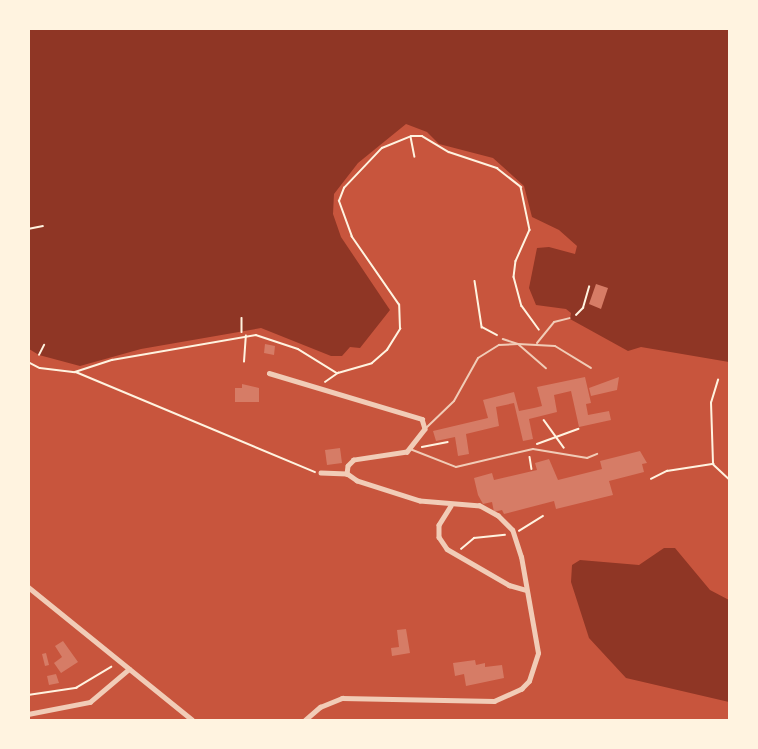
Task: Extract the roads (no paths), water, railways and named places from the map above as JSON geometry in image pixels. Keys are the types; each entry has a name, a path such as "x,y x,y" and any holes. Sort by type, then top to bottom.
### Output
{"street":[{"path":"268,373 422,419 425,429 410,449 354,460 348,466 347,474"},
{"path":"305,720 321,707 342,698 494,701 521,689 536,668 538,653 513,534 498,516 480,506 451,506 420,501 357,481 347,474 321,473"},
{"path":"451,506 442,515 439,537 456,554 509,585 526,590"},
{"path":"28,588 192,720"},
{"path":"28,714 90,702 129,669"}],"lane":[{"path":"537,343 542,334 557,320 570,318"},
{"path":"503,339 518,344 546,368"},
{"path":"425,429 454,401 478,358 499,345 537,343 561,349 591,368"},
{"path":"410,449 456,466 533,449 568,453 587,458 597,454"}]}
